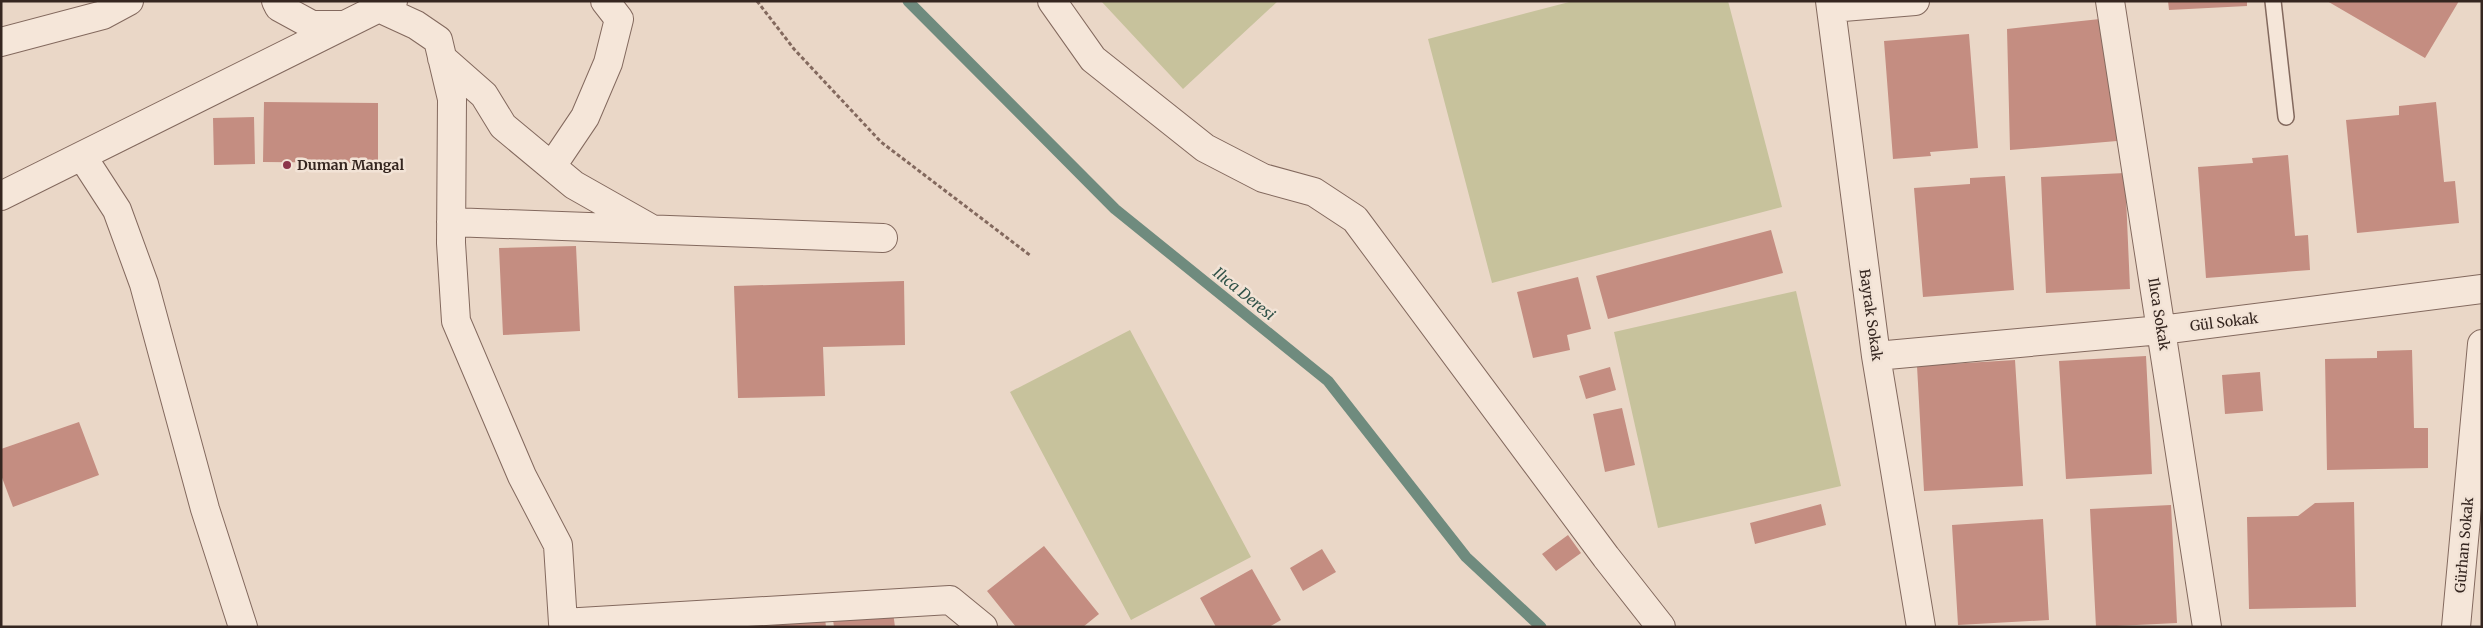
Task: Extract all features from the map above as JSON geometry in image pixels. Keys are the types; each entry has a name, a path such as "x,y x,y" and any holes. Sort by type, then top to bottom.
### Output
{"street":[{"path":"1,42 103,15 129,1"},
{"path":"276,1 279,7 312,25 347,24"},
{"path":"552,166 586,117 608,63 619,19 604,1"},
{"path":"1052,1 1093,59 1205,148 1263,178 1314,192 1354,219 1600,550 1661,627"},
{"path":"1830,5 1916,1"},
{"name":"Ilıca Sokak","path":"2110,1 2207,627"},
{"path":"1,196 386,5 438,40 452,99 451,222 456,321 522,476 558,545 564,625 950,600 983,627"},
{"name":"Bayrak Sokak","path":"1830,5 1876,356 1922,627"},
{"path":"442,58 484,94 503,126 574,185 654,230"},
{"path":"82,156 117,210 144,284 206,509 243,627"},
{"path":"451,222 883,238"},
{"name":"Gül Sokak","path":"1876,356 2161,330 2482,289"},
{"name":"Gürhan Sokak","path":"2456,627 2482,344"}],"lane":[{"path":"2273,1 2286,117"}],"path":[{"path":"757,1 794,49 881,142 1031,256"}],"shaded area":[{"path":"1101,1 1278,1 1183,89"},
{"path":"1573,1 1728,1 1782,207 1492,283 1428,39"},
{"path":"1796,291 1841,486 1658,528 1614,332"},
{"path":"1130,330 1251,557 1131,620 1010,392"}],"building":[{"path":"2168,1 2247,1 2247,6 2169,10"},
{"path":"2327,1 2459,1 2425,58"},
{"path":"2100,19 2117,141 2010,150 2007,29"},
{"path":"1969,34 1978,148 1930,152 1931,156 1893,159 1884,41"},
{"path":"264,102 378,103 378,163 263,162"},
{"path":"2436,102 2444,182 2455,181 2459,223 2357,233 2346,120 2399,115 2399,106"},
{"path":"254,117 255,164 214,165 213,118"},
{"path":"2288,155 2295,236 2308,235 2310,270 2206,278 2198,167 2253,163 2252,158"},
{"path":"2125,173 2130,289 2046,293 2041,177"},
{"path":"2005,176 2014,290 1923,297 1914,188 1970,184 1970,178"},
{"path":"1771,230 1783,273 1608,319 1596,276"},
{"path":"576,246 580,331 503,335 499,248"},
{"path":"1578,277 1591,329 1567,335 1570,350 1533,358 1517,292"},
{"path":"904,281 905,345 823,347 825,396 738,398 734,286"},
{"path":"2412,350 2414,428 2428,428 2428,468 2327,470 2325,359 2377,358 2377,351"},
{"path":"2146,356 2152,474 2066,479 2059,361"},
{"path":"2015,360 2023,486 1924,491 1917,366"},
{"path":"1610,367 1616,390 1586,399 1579,376"},
{"path":"2260,372 2263,411 2225,414 2222,375"},
{"path":"1622,408 1635,465 1605,472 1593,414"},
{"path":"79,422 99,475 13,507 1,475 1,449"},
{"path":"2354,502 2356,607 2249,609 2247,517 2298,516 2315,503"},
{"path":"1821,504 1826,525 1755,544 1750,523"},
{"path":"2171,505 2177,623 2096,627 2090,509"},
{"path":"2043,519 2049,620 1958,625 1952,525"},
{"path":"1568,535 1581,553 1556,571 1542,554"},
{"path":"1044,546 1099,614 1083,627 1016,627 987,591"},
{"path":"1322,549 1336,572 1303,591 1290,568"},
{"path":"1252,569 1281,620 1269,627 1216,627 1200,598"},
{"path":"893,612 895,627 834,627 833,620"},
{"path":"825,618 826,627 770,627 770,626"}],"waterway":[{"name":"Ilıca Deresi","path":"908,1 1115,209 1328,381 1466,557 1541,627"}],"place":[{"name":"Duman Mangal","path":"287,165"}]}
